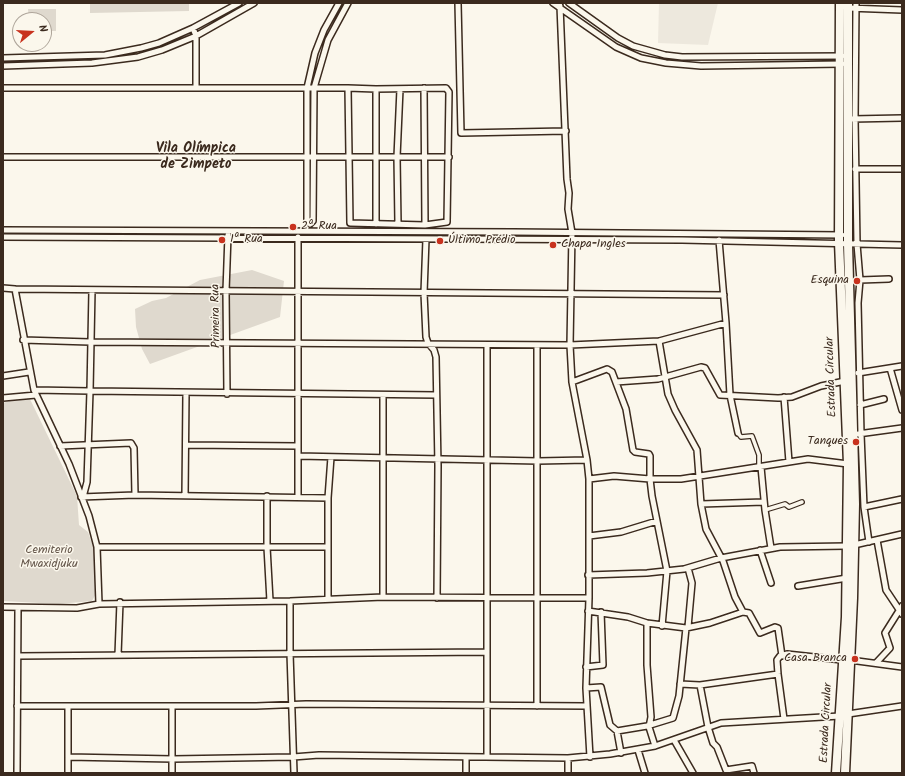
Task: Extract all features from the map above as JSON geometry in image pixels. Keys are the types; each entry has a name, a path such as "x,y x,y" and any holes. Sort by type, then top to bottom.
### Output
{"main road":[{"name":"Estrada Circular","path":"836,773 844,715 847,578 851,545 839,239 843,60 840,3"},
{"path":"846,660 857,434 851,374 848,240 852,169 851,119 843,60 852,6"},
{"path":"844,715 846,773"}],"street":[{"path":"3,58 105,55 153,45 193,28 239,3"},
{"path":"3,66 112,61 162,50 196,36 254,3"},
{"path":"340,3 324,30 315,53 307,88 307,220 310,224 313,221 314,88 320,63 328,40 348,3"},
{"path":"458,3 461,133 566,131"},
{"path":"554,3 616,47 641,58 666,63 701,66 843,60"},
{"path":"570,3 618,38 648,51 665,55 843,60"},
{"path":"560,6 568,209 572,233 570,345 572,382 587,460 589,479 589,598 586,706 590,757"},
{"path":"902,10 852,6 851,119 902,118"},
{"path":"193,28 196,36 196,88"},
{"path":"3,88 348,88 400,89 446,88 449,92 447,222 425,225 351,224 349,221 348,88"},
{"path":"424,88 425,225"},
{"path":"376,89 376,224"},
{"path":"398,224 397,157 400,89"},
{"path":"3,157 449,157"},
{"path":"869,542 857,434 860,404 858,303 860,280 852,169 902,169"},
{"path":"3,230 572,233 839,239 848,240 857,244 902,245"},
{"name":"Primeira Rua","path":"227,394 226,291 228,231"},
{"path":"3,237 298,237 572,240 839,239"},
{"path":"298,237 298,496"},
{"path":"426,239 424,293 426,337 428,343 434,350 436,357 438,460 436,598"},
{"path":"719,240 730,395 738,433 741,437 752,436 759,454 771,548"},
{"path":"860,280 888,279"},
{"path":"3,288 724,295"},
{"path":"15,289 23,340 35,392 69,464 89,516 97,547 99,604"},
{"path":"82,497 87,482 89,444 92,290"},
{"path":"23,340 90,342 299,342 570,345 659,341 726,323"},
{"path":"659,341 664,378 675,410 697,450 706,530 722,558 743,612"},
{"path":"487,345 487,757"},
{"path":"537,345 537,706"},
{"path":"851,374 902,366"},
{"path":"616,382 664,378 704,367 719,394 784,398 792,397 821,386 845,381"},
{"path":"890,368 902,410"},
{"path":"572,382 607,369 612,372 627,415 633,450 634,452 649,454 650,456 650,479 656,521 667,571 662,626"},
{"path":"3,376 30,372"},
{"path":"3,398 35,392 90,391 227,394 299,393 436,395"},
{"path":"185,496 186,393"},
{"path":"383,395 383,598"},
{"path":"784,398 789,462"},
{"path":"860,404 884,400"},
{"path":"857,434 902,428"},
{"path":"60,446 124,442 133,446 135,495"},
{"path":"186,445 298,446"},
{"path":"298,456 383,457 438,460 587,460"},
{"path":"328,599 328,498 331,457"},
{"path":"589,479 614,476 650,479 681,479 808,459 848,464"},
{"path":"82,497 135,495 298,496 328,498"},
{"path":"267,496 267,547 270,601"},
{"path":"864,507 902,499"},
{"path":"702,504 764,502"},
{"path":"765,510 785,504 789,507 802,502"},
{"path":"589,536 620,532 656,521"},
{"path":"588,575 667,571 688,568 722,558 771,548 811,545 851,545 902,534"},
{"path":"876,663 890,648 885,633 901,610 886,590 877,540"},
{"path":"97,547 328,547"},
{"path":"760,550 771,582"},
{"path":"586,688 601,687 610,725 617,730 638,728 673,718 678,706 692,583 688,568"},
{"path":"798,586 847,578"},
{"path":"3,607 18,609 77,608 120,602 290,601 383,598 589,598"},
{"path":"290,601 291,705 294,773"},
{"path":"118,655 120,602"},
{"path":"17,773 18,609"},
{"path":"588,611 601,612 662,626 687,628 710,623 743,612 749,613 760,633 775,627 778,628 782,656"},
{"path":"586,667 603,665 601,612"},
{"path":"647,623 647,665 652,717 649,724 655,746"},
{"path":"18,656 488,652"},
{"path":"784,719 777,660 782,656 787,654 902,667"},
{"path":"680,684 700,685 778,674"},
{"path":"700,685 708,727 726,770 752,766 754,773"},
{"path":"17,706 486,704 586,706"},
{"path":"68,706 68,773"},
{"path":"172,706 172,773"},
{"path":"68,757 173,759 293,757 319,755 590,757 621,753 655,746 708,727 737,721 844,715 902,706"},
{"path":"617,730 621,753"},
{"path":"674,740 694,773"},
{"path":"638,750 645,773"},
{"path":"466,757 466,773"},
{"path":"568,758 568,773"}],"shaded area":[{"path":"659,3 718,3 708,45 658,43"}],"green space":[{"path":"90,3 189,3 189,11 90,13"},
{"path":"28,9 56,9 56,31 52,31 52,12 28,12"},
{"path":"252,270 284,281 280,317 150,364 142,349 136,327 135,309 152,301 166,298 200,280"},
{"name":"Cemiterio Mwaxidjuku","path":"28,395 77,496 79,525 88,532 95,552 99,588 92,601 59,604 3,601 3,403"}],"place":[{"name":"2ª Rua","path":"293,227"},
{"name":"1ª Rua","path":"222,240"},
{"name":"Último Prédio","path":"440,241"},
{"name":"Chapa Ingles","path":"553,245"},
{"name":"Esquina","path":"857,281"},
{"name":"Tanques","path":"856,442"},
{"name":"Casa Branca","path":"855,659"}],"district":[{"name":"Vila Olímpica de Zimpeto","path":"196,158"}]}
